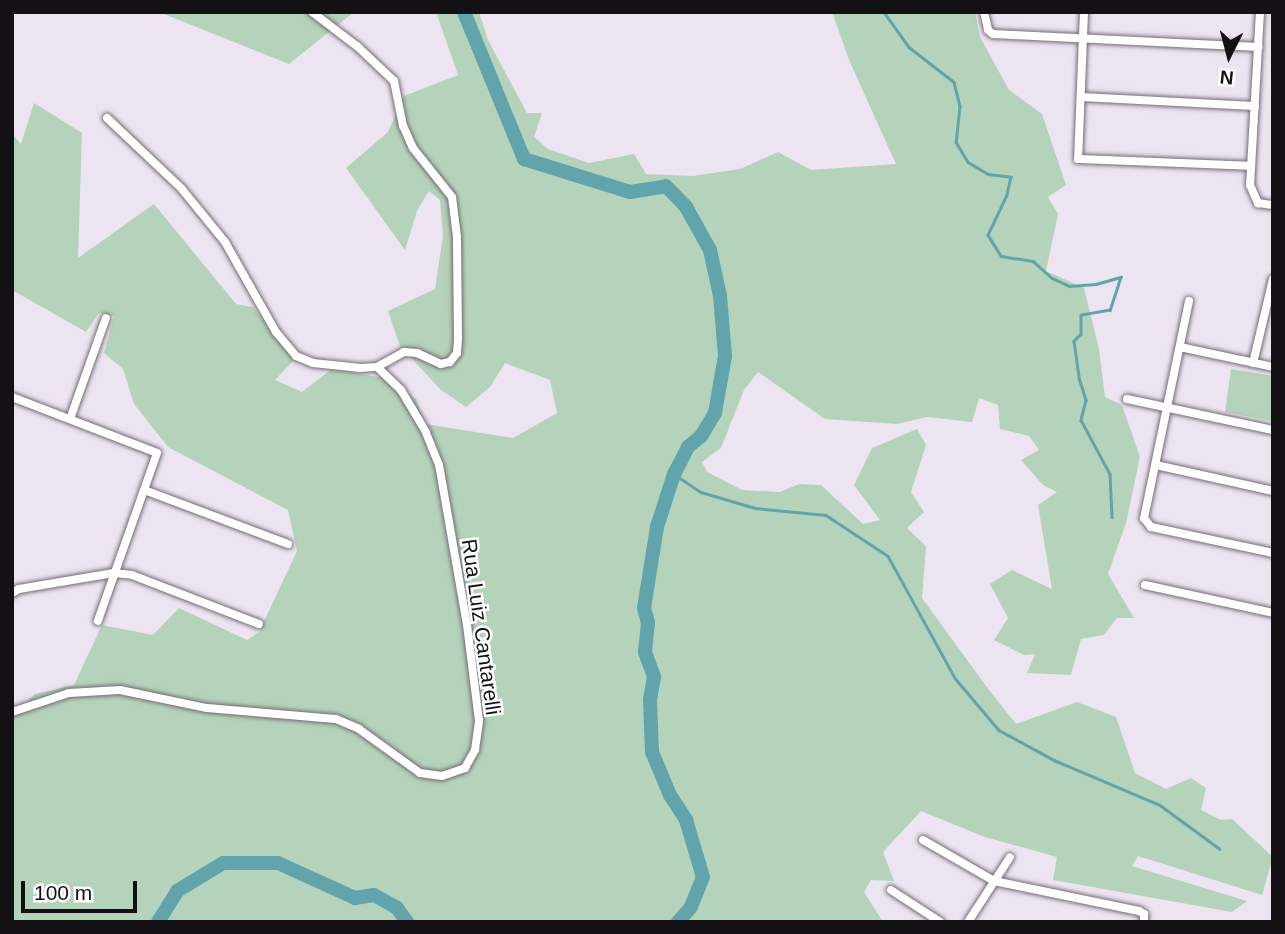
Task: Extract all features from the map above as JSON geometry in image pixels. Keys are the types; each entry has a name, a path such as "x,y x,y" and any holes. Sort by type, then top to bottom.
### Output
{"street":[{"path":"107,118 181,188 225,242 276,332 296,356 313,363 377,367 404,352 417,353 441,365 450,362 457,353 457,237 452,197 413,148 402,126 394,81 358,47 312,12"},
{"path":"984,12 989,32 1259,47"},
{"path":"1084,12 1078,159 1251,166"},
{"path":"1260,12 1251,166 1254,198 1258,203 1273,205"},
{"path":"1081,97 1255,106"},
{"path":"1253,363 1270,306 1273,279"},
{"path":"1189,301 1144,518 1152,527 1273,553"},
{"path":"70,419 106,318"},
{"path":"1180,347 1273,367"},
{"name":"Rua Luiz Cantarelli","path":"12,712 69,693 120,690 206,708 335,719 359,729 420,773 442,776 465,768 475,750 479,721 467,625 439,465 426,432 401,390 377,367"},
{"path":"12,397 157,453 97,621"},
{"path":"1127,399 1273,430"},
{"path":"1156,465 1273,491"},
{"path":"144,490 288,544"},
{"path":"12,593 19,589 114,573 132,575 259,624"},
{"path":"1145,585 1273,613"},
{"path":"923,840 994,881 1144,918"},
{"path":"968,922 1010,857"},
{"path":"891,890 940,922"}],"green space":[{"path":"159,12 354,12 289,64"},
{"path":"436,12 479,12 488,40 527,113 542,113 534,137 548,149 589,163 634,154 646,174 693,176 740,169 778,152 811,170 896,164 849,60 832,12 975,12 980,37 1009,90 1042,114 1066,185 1048,197 1058,214 1046,271 1084,288 1099,349 1105,397 1122,405 1140,457 1126,523 1108,574 1134,618 1117,618 1104,635 1081,639 1071,675 1027,673 1035,654 1024,655 994,640 1008,618 990,584 1012,570 1052,589 1038,505 1057,492 1043,485 1021,460 1039,450 1029,436 1000,429 998,405 979,398 972,422 927,417 897,424 825,419 758,372 744,390 721,448 702,462 707,472 742,490 780,492 799,484 821,485 863,524 880,520 854,485 872,448 917,429 926,445 911,492 924,512 907,528 926,546 922,598 986,686 1016,724 1077,702 1116,717 1135,773 1166,789 1191,778 1206,788 1201,810 1221,820 1232,819 1273,857 1262,895 1138,856 1132,866 1247,901 1232,912 1053,880 1057,857 985,837 921,811 883,852 894,881 871,880 864,892 883,922 12,922 12,710 21,707 35,694 74,685 102,625 153,635 179,608 247,640 259,632 297,551 288,510 168,447 134,404 123,369 104,353 114,316 99,313 86,332 12,290 12,133 21,144 34,103 82,133 78,258 154,204 236,304 253,307 294,360 275,380 302,392 332,369 383,378 416,399 425,424 513,438 557,413 550,380 505,363 490,387 466,407 441,390 400,346 388,311 435,289 443,236 440,200 429,191 417,211 405,250 346,168 388,132 404,96 458,75"},
{"path":"1231,369 1273,376 1271,421 1225,412"}],"waterway":[{"path":"464,12 524,159 630,192 666,186 686,207 710,250 720,296 725,356 715,413 701,436 688,447 674,474 657,527 644,608 648,623 645,652 654,677 650,700 652,752 670,795 686,820 703,877 691,907 678,922"},
{"path":"884,12 909,47 954,82 960,106 956,142 968,162 988,174 1011,177 1007,195 988,235 1001,256 1033,261 1052,278 1069,286 1096,284 1121,277 1110,310 1081,315 1081,334 1074,341 1079,378 1086,400 1081,420 1110,474 1112,517"},
{"path":"674,474 701,492 755,508 826,515 888,556 955,678 999,730 1054,760 1160,805 1220,849"},
{"path":"158,922 177,891 223,863 278,863 355,898 374,895 397,908 407,922"}]}
